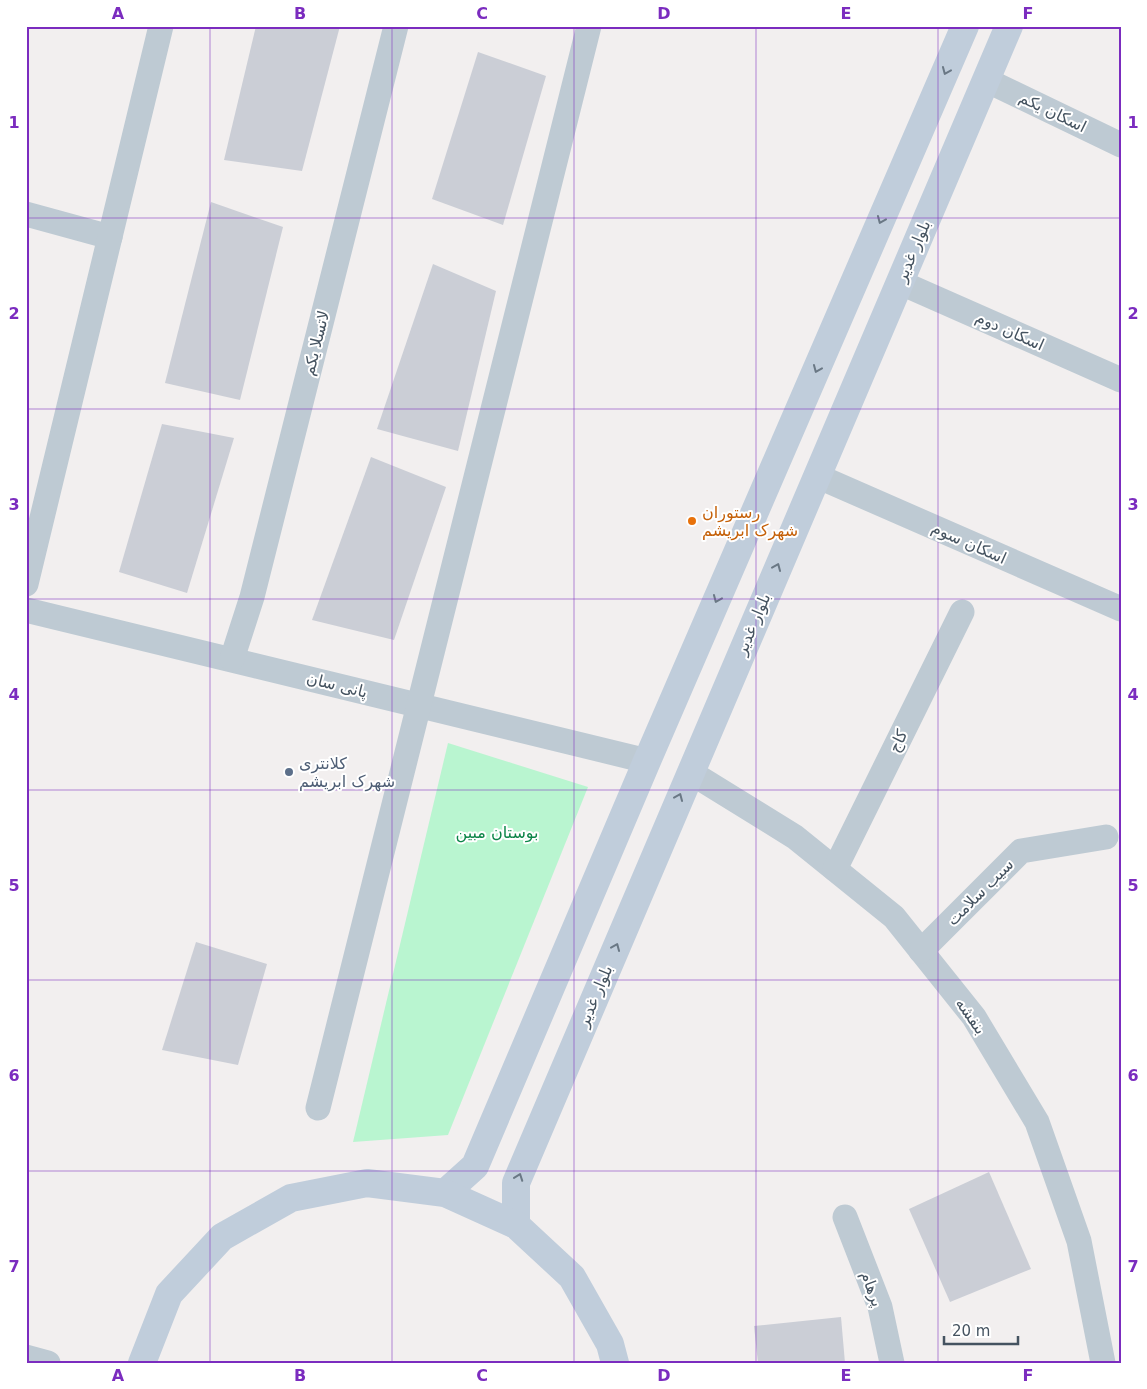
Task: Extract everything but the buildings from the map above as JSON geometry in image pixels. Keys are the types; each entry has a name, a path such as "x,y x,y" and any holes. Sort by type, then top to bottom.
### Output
{"street":[{"path":"26,584 161,26"},
{"name":"لاتسلا یکم","path":"232,659 252,597 396,26"},
{"path":"318,1108 589,26"},
{"path":"445,1192 475,1166 647,761 965,26"},
{"name":"بلوار غدیر","path":"516,1226 516,1183 1009,26"},
{"name":"اسکان یکم","path":"986,80 1121,145"},
{"path":"26,214 110,237"},
{"name":"اسکان دوم","path":"900,282 1121,380"},
{"name":"اسکان سوم","path":"817,476 1121,609"},
{"name":"پانی سان","path":"26,610 647,761"},
{"name":"کاج","path":"835,870 962,612"},
{"name":"بنفشه","path":"690,772 794,837 894,917 974,1017 1037,1122 1079,1242 1102,1363"},
{"name":"سیب سلامت","path":"921,951 1021,851 1106,837"},
{"path":"142,1363 169,1294 222,1237 290,1198 367,1183 445,1192 516,1226 572,1277 610,1344 615,1363"},
{"name":"پرهام","path":"846,1217 880,1307 892,1363"},
{"path":"26,1357 48,1363"}],"green space":[{"name":"بوستان مبین","path":"448,743 588,787 448,1135 353,1142"}],"place":[{"name":"رستوران شهرک ابریشم","path":"692,521"},
{"name":"کلانتری شهرک ابریشم","path":"289,772"}]}
